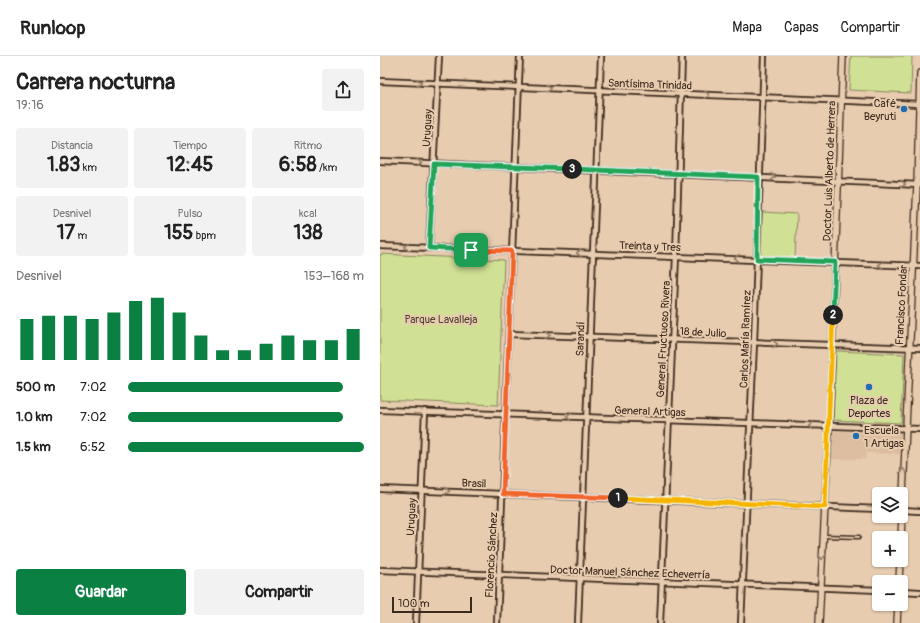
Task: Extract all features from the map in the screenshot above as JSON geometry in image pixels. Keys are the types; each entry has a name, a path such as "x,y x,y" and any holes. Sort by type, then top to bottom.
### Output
{"street":[{"name":"Uruguay","path":"429,248 439,56"},
{"name":"Florencio Sánchez","path":"497,623 520,56"},
{"name":"Sarandí","path":"578,623 601,56"},
{"name":"General Fructuoso Rivera","path":"660,623 676,256 677,173 682,56"},
{"name":"Carlos María Ramírez","path":"741,623 754,343 758,177 764,56"},
{"name":"Doctor Luis Alberto de Herrera","path":"819,623 829,427 843,56"},
{"name":"Francisco Fondar","path":"902,487 912,266 918,185 920,72"},
{"name":"Santísima Trinidad","path":"380,81 919,104"},
{"path":"380,161 838,180 918,185"},
{"name":"Treinta y Tres","path":"380,246 920,266"},
{"name":"18 de Julio","path":"509,334 920,348"},
{"name":"General Artigas","path":"380,410 829,427 920,429"},
{"name":"Uruguay","path":"416,623 424,411"},
{"name":"Brasil","path":"380,489 872,509"},
{"path":"908,510 920,511"},
{"name":"Doctor Manuel Sánchez Echeverría","path":"380,570 499,576 872,590"},
{"path":"908,591 920,592"},
{"path":"897,623 898,611"}],"lane":[{"path":"823,536 859,536"}],"shaded area":[{"path":"832,431 901,433 900,454 866,453 865,459 831,459"}],"green space":[{"path":"851,56 912,56 911,93 849,90"},
{"path":"762,212 797,214 795,258 760,257"},
{"name":"Parque Lavalleja","path":"380,254 504,260 498,405 380,400"},
{"name":"Plaza de Deportes","path":"836,351 904,354 901,423 833,420"}],"place":[{"name":"Café Beyruti","path":"904,109"},
{"name":"Plaza de Deportes","path":"869,387"},
{"name":"Escuela 1 Artigas","path":"856,436"}],"route":[{"path":"434,164 758,177 757,259 835,262 825,507 503,494 512,251 471,250 429,248 434,164"}]}
